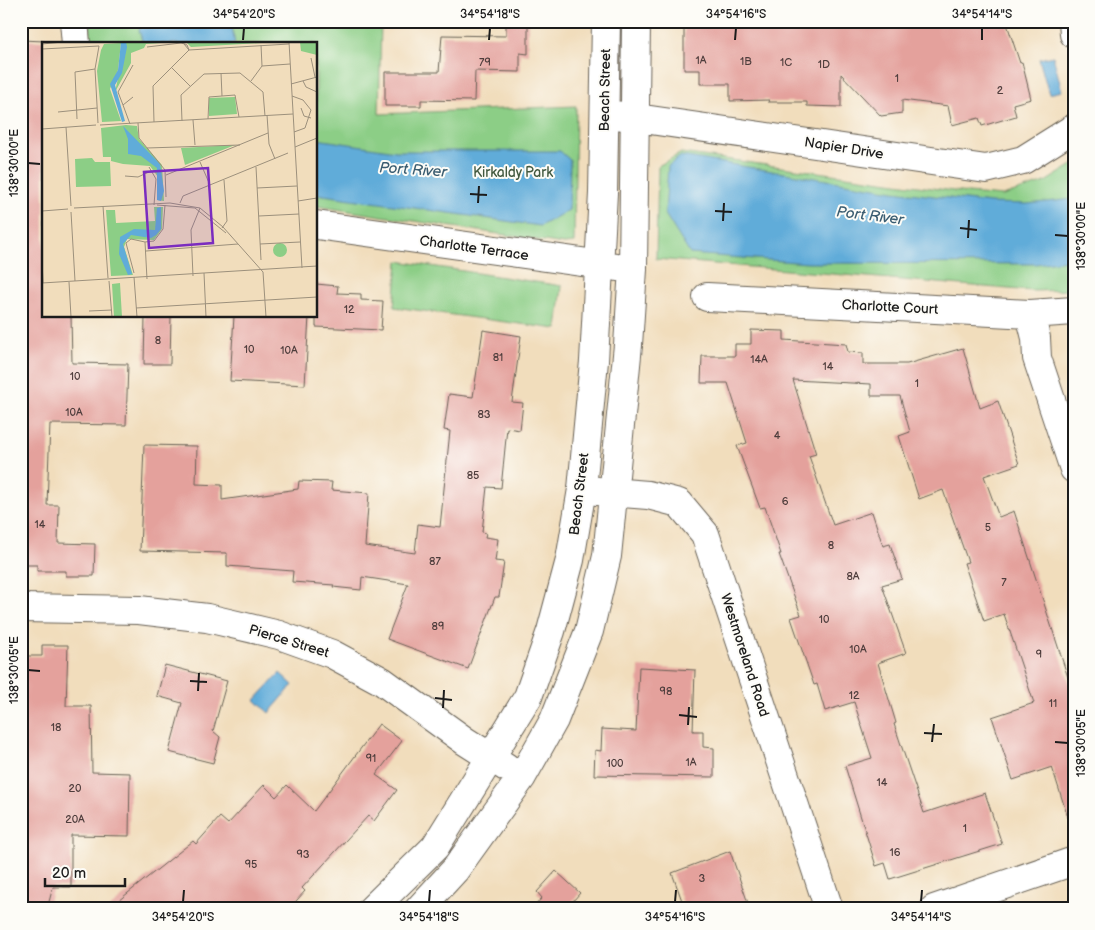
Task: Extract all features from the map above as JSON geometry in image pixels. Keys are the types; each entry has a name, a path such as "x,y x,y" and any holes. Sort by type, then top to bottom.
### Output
{"street":[{"path":"74,21 76,42"},
{"name":"Beach Street","path":"372,909 435,847 528,697 551,631 570,560 582,489 594,361 606,21"},
{"path":"419,909 455,870 522,777 554,720 589,632 606,556 628,344 633,269 636,21"},
{"path":"1073,21 1074,34"},
{"name":"Napier Drive","path":"604,114 635,116 986,169 1023,160 1074,128"},
{"name":"Charlotte Terrace","path":"318,225 598,266 633,269"},
{"name":"Charlotte Court","path":"707,297 1030,314 1074,310"},
{"path":"1030,314 1036,338 1037,358 1074,469"},
{"name":"Westmoreland Road","path":"582,489 648,495 679,504 705,534 829,909"},
{"name":"Pierce Street","path":"21,608 139,610 207,618 279,635 332,654 382,681 522,777"},
{"path":"934,909 1074,861"}],"green space":[{"name":"Kirkaldy Park","path":"90,21 381,21 379,114 576,106 574,243 564,244 318,206 318,42 91,42"},
{"name":"Port River","path":"681,153 968,193 1003,196 1045,182 1074,164 1074,290 1032,291 656,259 658,166"},
{"path":"398,261 562,286 557,329 394,307"}],"water":[{"path":"145,21 231,21 235,42 142,42 139,30"},
{"path":"1053,56 1062,91 1049,94 1039,59"},
{"name":"Port River","path":"318,139 396,151 560,151 570,160 569,210 540,226 318,194"},
{"name":"Port River","path":"681,156 893,191 990,203 1027,204 1074,199 1074,259 1036,264 808,263 690,254 665,214 668,166"},
{"path":"280,673 293,685 269,713 255,700"}],"building":[{"path":"506,21 528,21 528,54 520,53 520,72 475,71 474,101 421,100 421,106 385,106 385,72 439,72 442,35 506,36"},
{"path":"684,21 1006,21 1020,63 1022,62 1031,99 1013,104 1016,116 982,126 979,118 952,125 948,106 902,100 902,113 881,116 841,74 841,107 807,106 807,102 768,102 769,100 730,101 730,84 700,84 700,70 684,70"},
{"path":"21,40 44,41 42,42 42,318 71,318 72,363 128,364 126,425 50,424 47,505 59,505 58,543 95,544 94,576 66,576 66,571 37,571 37,565 23,565 24,551 21,551"},
{"path":"318,284 338,286 337,293 361,294 361,300 383,301 381,330 316,327 316,318 318,318"},
{"path":"145,318 171,318 170,364 144,364"},
{"path":"234,318 309,318 305,385 230,381"},
{"path":"483,330 521,336 512,402 523,403 520,430 507,428 501,488 487,487 482,532 486,533 485,537 498,539 495,561 504,562 499,597 495,597 468,669 387,639 408,584 362,577 361,590 333,587 334,585 292,582 293,571 227,566 227,553 140,551 144,445 197,446 196,484 222,485 222,500 298,489 299,481 332,482 331,490 369,493 365,546 415,553 418,524 440,527 450,431 444,430 449,394 473,397"},
{"path":"751,330 784,331 784,340 846,344 848,352 863,353 863,364 907,364 963,348 980,408 998,401 1019,464 984,476 999,517 1014,511 1074,696 1074,821 1069,821 1052,767 1013,780 992,717 1034,703 1004,614 984,621 964,563 968,562 943,490 919,499 899,436 910,432 900,396 871,396 871,384 793,380 816,454 809,456 833,525 872,512 883,546 890,544 902,579 882,585 906,653 878,663 896,723 894,724 924,813 985,793 1002,844 890,879 885,863 876,866 845,766 872,758 854,702 825,711 817,684 814,685 791,618 801,615 779,554 781,554 765,507 760,508 737,446 747,443 728,383 701,383 702,356 735,356 735,344 751,344"},
{"path":"42,645 68,645 66,706 91,706 92,772 130,773 129,836 71,835 71,887 53,887 47,909 21,909 21,656 42,656"},
{"path":"165,665 227,681 213,731 220,737 213,763 169,752 182,703 157,696"},
{"path":"639,667 695,670 693,731 703,731 703,747 714,748 714,777 594,775 595,750 601,751 602,729 636,731"},
{"path":"379,724 402,741 376,775 397,790 374,821 368,816 302,888 305,891 289,909 108,909 193,841 196,844 220,817 228,824 264,785 276,797 287,785 314,811"},
{"path":"730,851 750,909 685,909 672,873"},
{"path":"556,871 580,893 566,909 532,909 542,898 537,892"}]}
